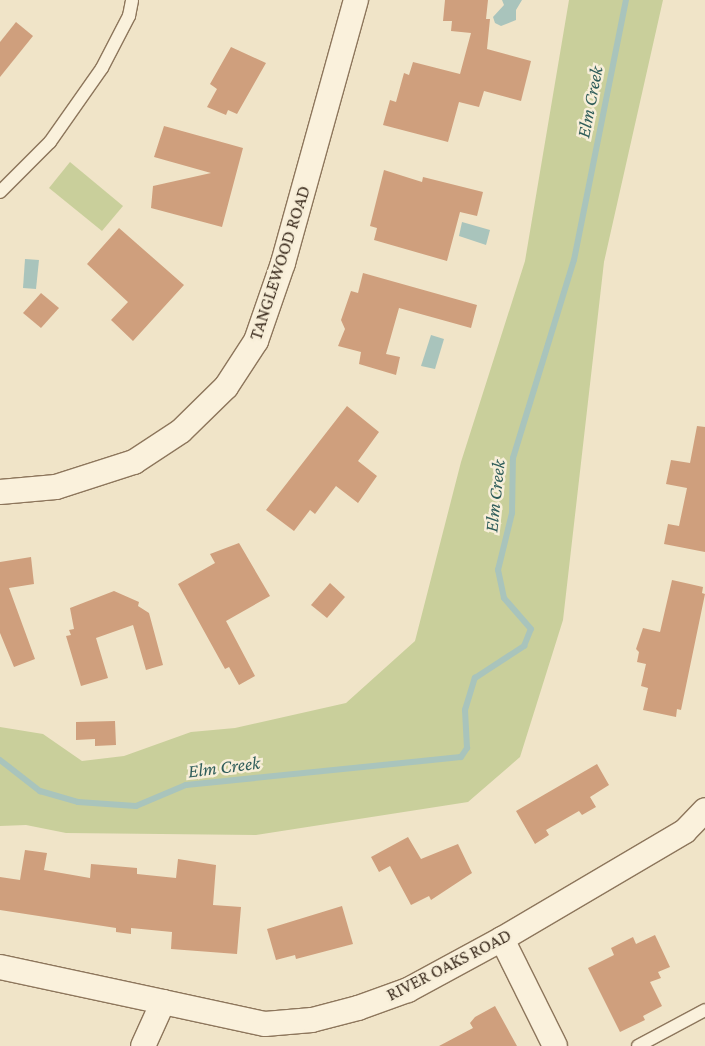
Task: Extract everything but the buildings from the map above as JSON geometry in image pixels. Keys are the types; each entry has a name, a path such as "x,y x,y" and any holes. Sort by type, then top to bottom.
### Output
{"street":[{"name":"TANGLEWOOD ROAD","path":"0,492 56,487 134,462 181,431 226,387 256,341 283,263 356,0"},
{"name":"RIVER OAKS ROAD","path":"0,967 265,1024 312,1020 358,1008 408,990 502,939 685,831 705,810"},
{"path":"685,831 705,819"},
{"path":"502,939 555,1046"},
{"path":"143,1046 163,1002"}],"lane":[{"path":"0,192 50,142 102,68 129,16 132,0"},
{"path":"638,1046 705,1010"}],"green space":[{"path":"569,0 663,0 604,262 563,620 520,757 468,802 256,835 66,833 26,825 0,826 0,727 43,734 82,761 124,756 191,732 235,728 346,703 415,641 461,462 525,261"},
{"path":"70,162 123,206 102,231 49,188"}],"water":[{"path":"502,0 522,0 516,10 516,20 501,26 495,23 493,17 504,5"},
{"path":"462,222 490,230 486,245 459,236"},
{"path":"25,259 39,260 36,289 23,288"},
{"path":"431,335 444,339 435,369 421,366"}],"waterway":[{"name":"Elm Creek","path":"0,760 40,791 78,802 136,806 186,785 461,757 467,748 465,710 475,678 524,646 531,629 504,598 498,570 512,513 513,458 574,260 626,0"}]}
